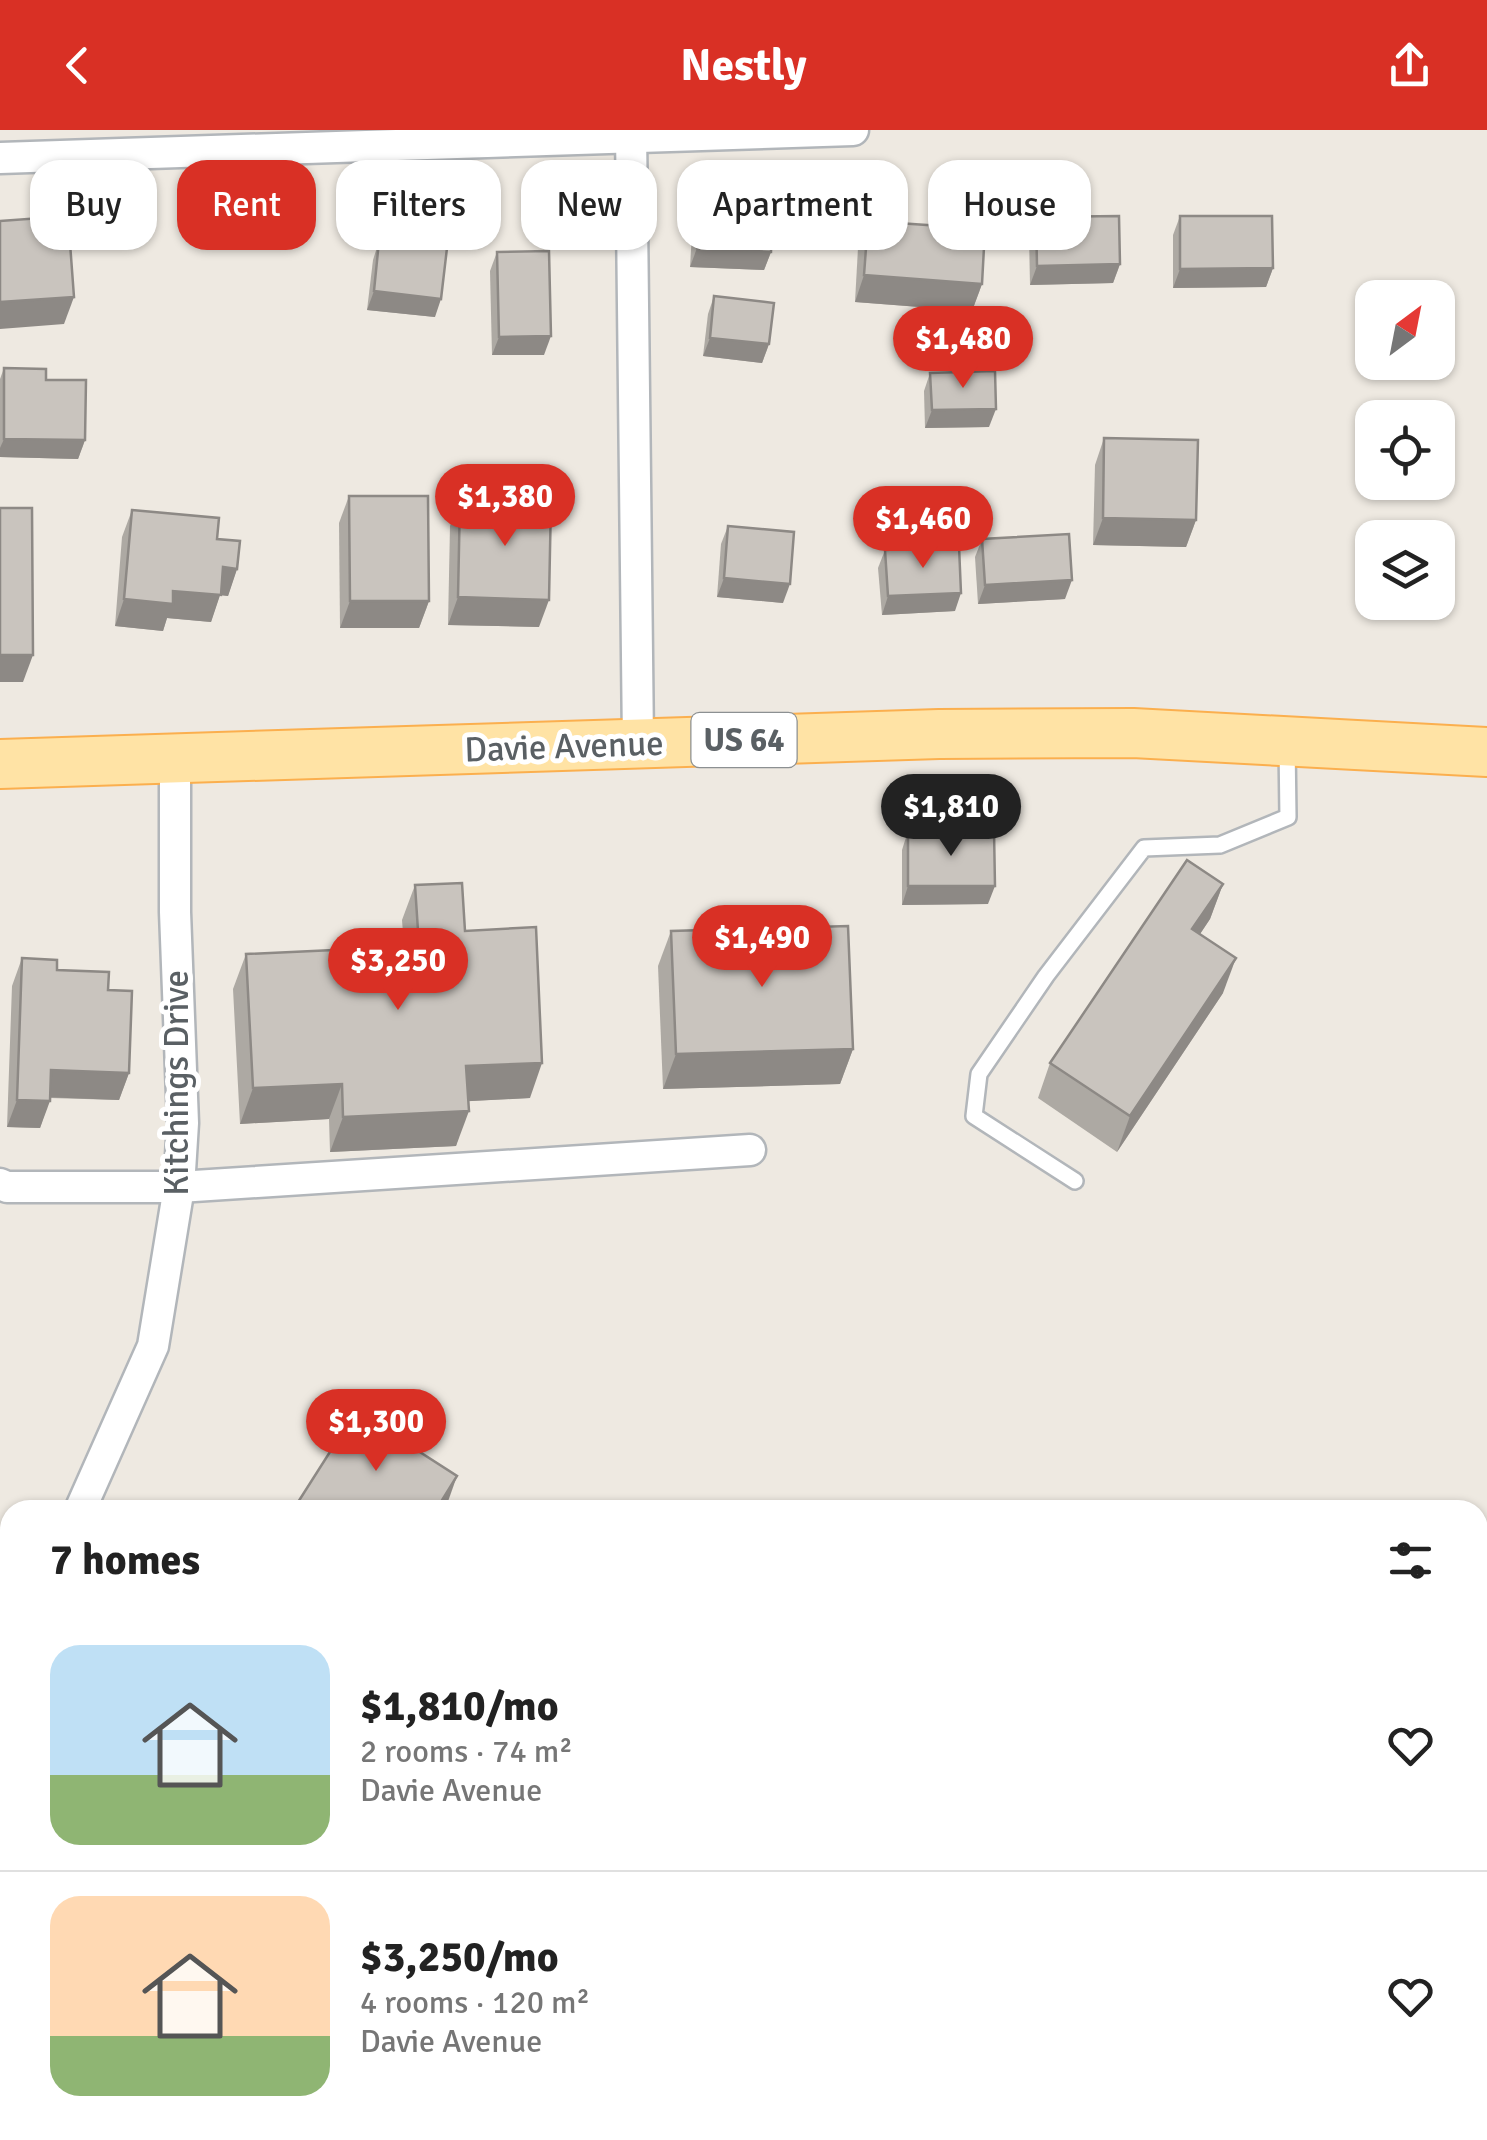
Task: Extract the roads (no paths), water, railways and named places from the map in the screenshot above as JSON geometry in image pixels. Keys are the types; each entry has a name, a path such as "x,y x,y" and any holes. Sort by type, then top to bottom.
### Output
{"main road":[{"name":"Davie Avenue","path":"0,764 938,734 1114,733 1487,752"}],"street":[{"path":"0,158 631,133 853,130"},
{"path":"631,133 638,742"},
{"name":"Kitchings Drive","path":"84,1500 153,1346 180,1187 183,1122 175,912 175,759"},
{"path":"0,1184 180,1187 750,1150"}],"lane":[{"path":"1076,1181 974,1116 978,1074 1046,976 1144,848 1220,845 1288,817 1287,740"}]}
